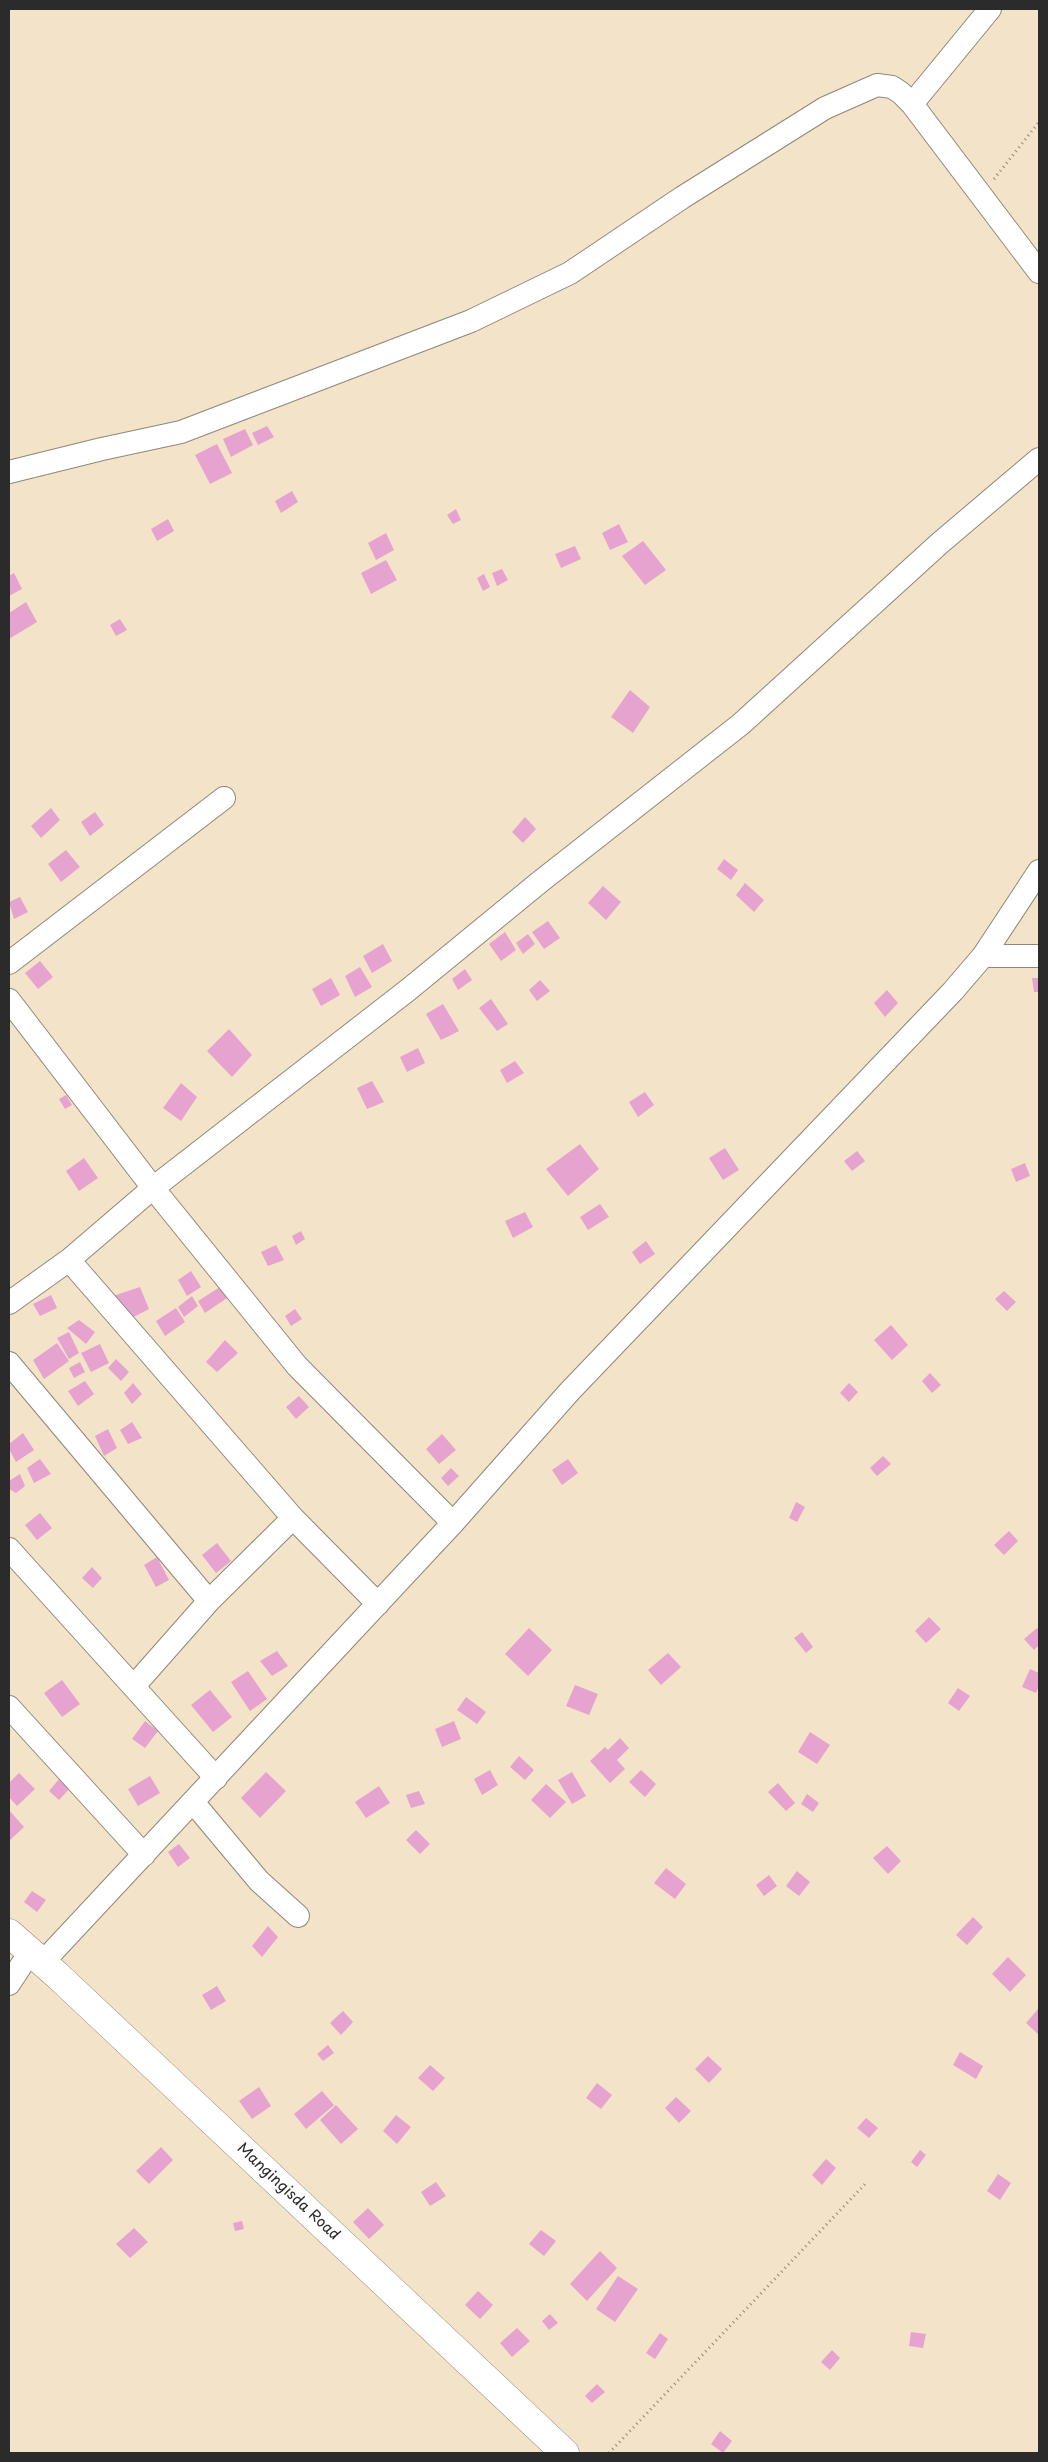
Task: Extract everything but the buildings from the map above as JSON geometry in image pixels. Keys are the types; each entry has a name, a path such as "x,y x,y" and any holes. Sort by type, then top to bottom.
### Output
{"street":[{"path":"912,104 990,9"},
{"path":"9,472 181,432 471,322 570,272 683,197 826,108 877,85 892,87 912,104 1039,272"},
{"path":"9,1303 69,1260 153,1188 408,990 541,881 740,724 940,543 1039,459"},
{"path":"9,963 224,798"},
{"path":"9,1984 144,1855 453,1523 570,1391 953,991 983,956 1039,871"},
{"path":"983,956 1039,956"},
{"path":"9,1000 153,1188 297,1366 453,1523"},
{"path":"69,1260 293,1518 378,1604"},
{"path":"9,1363 209,1601"},
{"path":"134,1686 209,1601 293,1518"},
{"path":"9,1549 216,1778"},
{"path":"9,1707 144,1855"},
{"path":"193,1802 259,1881 298,1916"},
{"name":"Mangingisda Road","path":"9,1933 565,2453"}],"path":[{"path":"981,196 1039,122"},
{"path":"609,2453 867,2182"}]}
